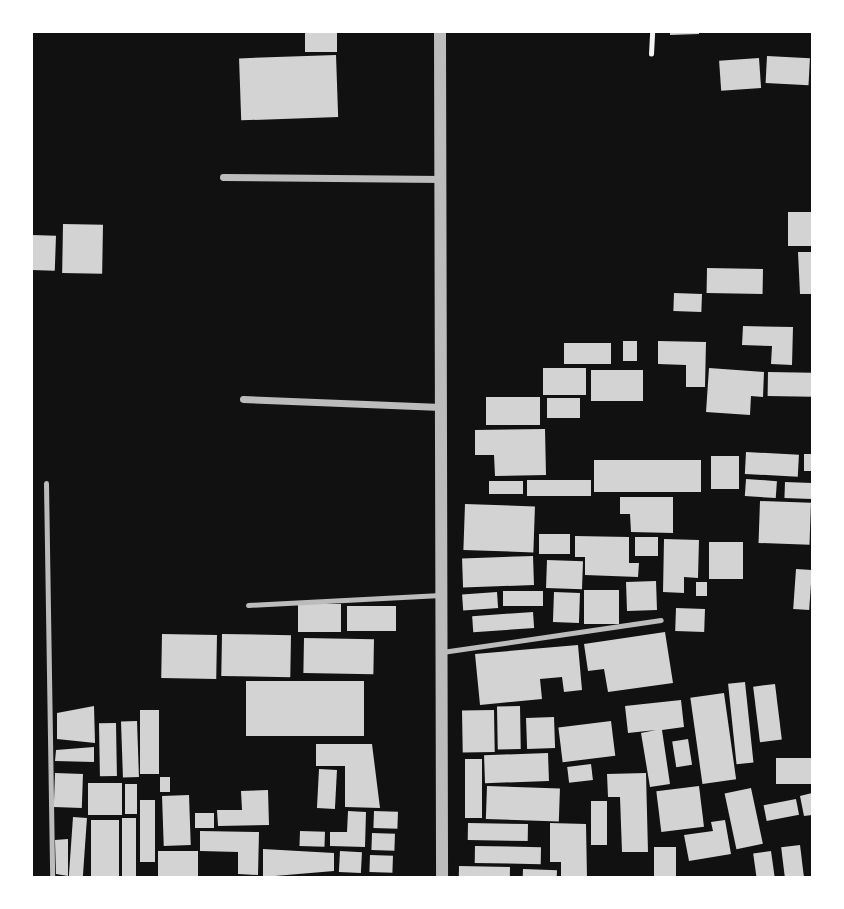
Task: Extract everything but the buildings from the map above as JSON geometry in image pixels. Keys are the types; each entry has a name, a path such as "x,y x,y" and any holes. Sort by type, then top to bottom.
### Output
{"street":[{"path":"440,32 442,877"},
{"path":"223,177 441,179"},
{"path":"243,399 441,407"}],"lane":[{"path":"46,483 52,877"},
{"path":"248,605 441,595"},
{"path":"442,652 662,620"}],"path":[{"path":"651,54 652,32"}]}
